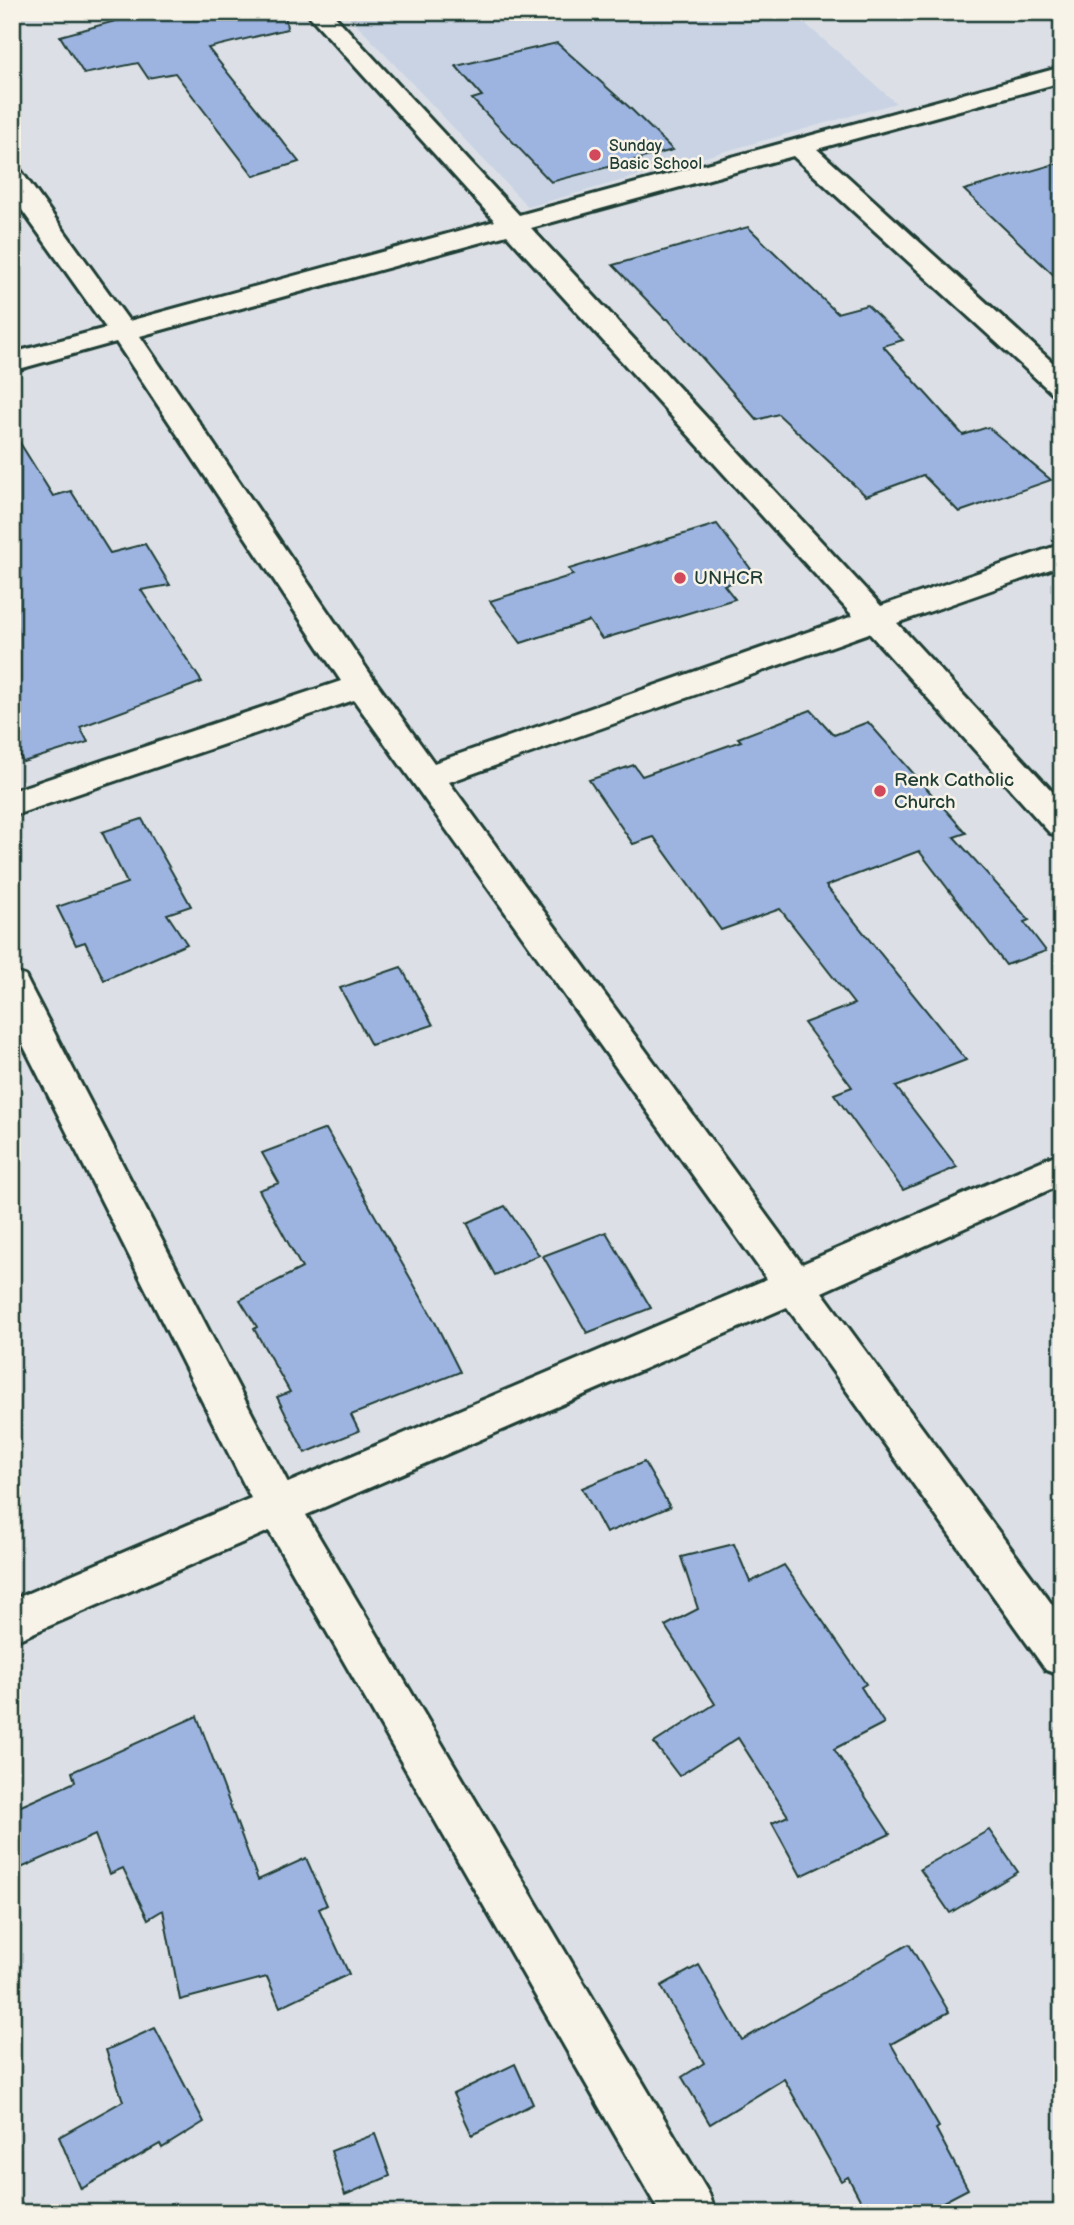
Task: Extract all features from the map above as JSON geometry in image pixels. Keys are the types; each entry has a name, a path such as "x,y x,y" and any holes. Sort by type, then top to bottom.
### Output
{"street":[{"path":"318,12 1062,824"},
{"path":"12,362 799,147 1049,84"},
{"path":"799,147 1062,387"},
{"path":"12,177 123,332 361,686 1062,1655"},
{"path":"429,778 1062,554"},
{"path":"12,804 361,686"},
{"path":"12,986 278,1507 690,2213"},
{"path":"12,1621 794,1286 1062,1167"}],"shaded area":[{"name":"Sunday Basic School","path":"345,12 792,12 896,103 528,207"}],"building":[{"path":"148,12 285,12 287,29 208,48 299,162 254,176 175,73 148,78 138,63 84,74 60,36"},
{"path":"557,43 673,150 551,182 472,99 482,96 456,66"},
{"path":"1062,162 1062,283 964,190"},
{"path":"748,227 837,313 867,305 903,340 883,346 963,435 988,427 1051,480 959,512 923,475 866,496 778,414 757,420 668,319 665,319 613,265"},
{"path":"12,430 53,496 71,491 110,553 145,544 170,585 141,590 202,682 80,727 88,742 23,762 12,740"},
{"path":"717,524 756,576 724,585 735,599 602,639 589,621 521,643 490,601 573,575 569,569"},
{"path":"811,710 834,735 868,722 966,833 954,837 1029,920 1024,922 1046,951 1006,965 919,851 826,886 966,1060 896,1087 957,1167 903,1190 834,1094 852,1087 804,1023 854,1004 780,909 721,930 654,837 633,844 589,780 634,765 642,776 741,741 738,738"},
{"path":"142,819 191,906 167,914 187,944 104,980 85,942 76,945 57,907 127,883 102,832"},
{"path":"401,967 433,1025 371,1045 340,988"},
{"path":"326,1129 434,1320 460,1372 351,1415 359,1431 305,1453 277,1397 290,1392 240,1300 302,1268 259,1190 279,1183 262,1153"},
{"path":"505,1206 539,1255 495,1275 467,1223"},
{"path":"606,1232 651,1308 587,1333 543,1256"},
{"path":"644,1462 670,1507 606,1533 582,1488"},
{"path":"734,1544 750,1582 784,1565 866,1684 861,1687 884,1723 834,1749 890,1834 801,1876 772,1823 788,1816 738,1738 679,1776 654,1743 715,1704 665,1626 698,1609 681,1557"},
{"path":"197,1716 258,1880 306,1858 327,1905 319,1909 349,1974 280,2007 267,1977 180,2000 163,1910 148,1919 123,1868 110,1874 95,1835 12,1872 12,1810 75,1782 72,1772"},
{"path":"989,1830 1018,1872 950,1913 920,1869"},
{"path":"909,1944 949,2012 891,2044 939,2127 936,2129 968,2189 922,2213 867,2213 848,2177 841,2181 784,2079 710,2124 682,2077 704,2063 661,1986 699,1965 742,2040"},
{"path":"155,2028 204,2122 162,2148 160,2144 81,2189 59,2137 123,2101 106,2050"},
{"path":"515,2064 533,2104 472,2135 453,2094"},
{"path":"375,2134 390,2176 345,2195 331,2151"}],"place":[{"name":"Sunday Basic School","path":"595,155"},
{"name":"UNHCR","path":"680,578"},
{"name":"Renk Catholic Church","path":"880,791"}]}
